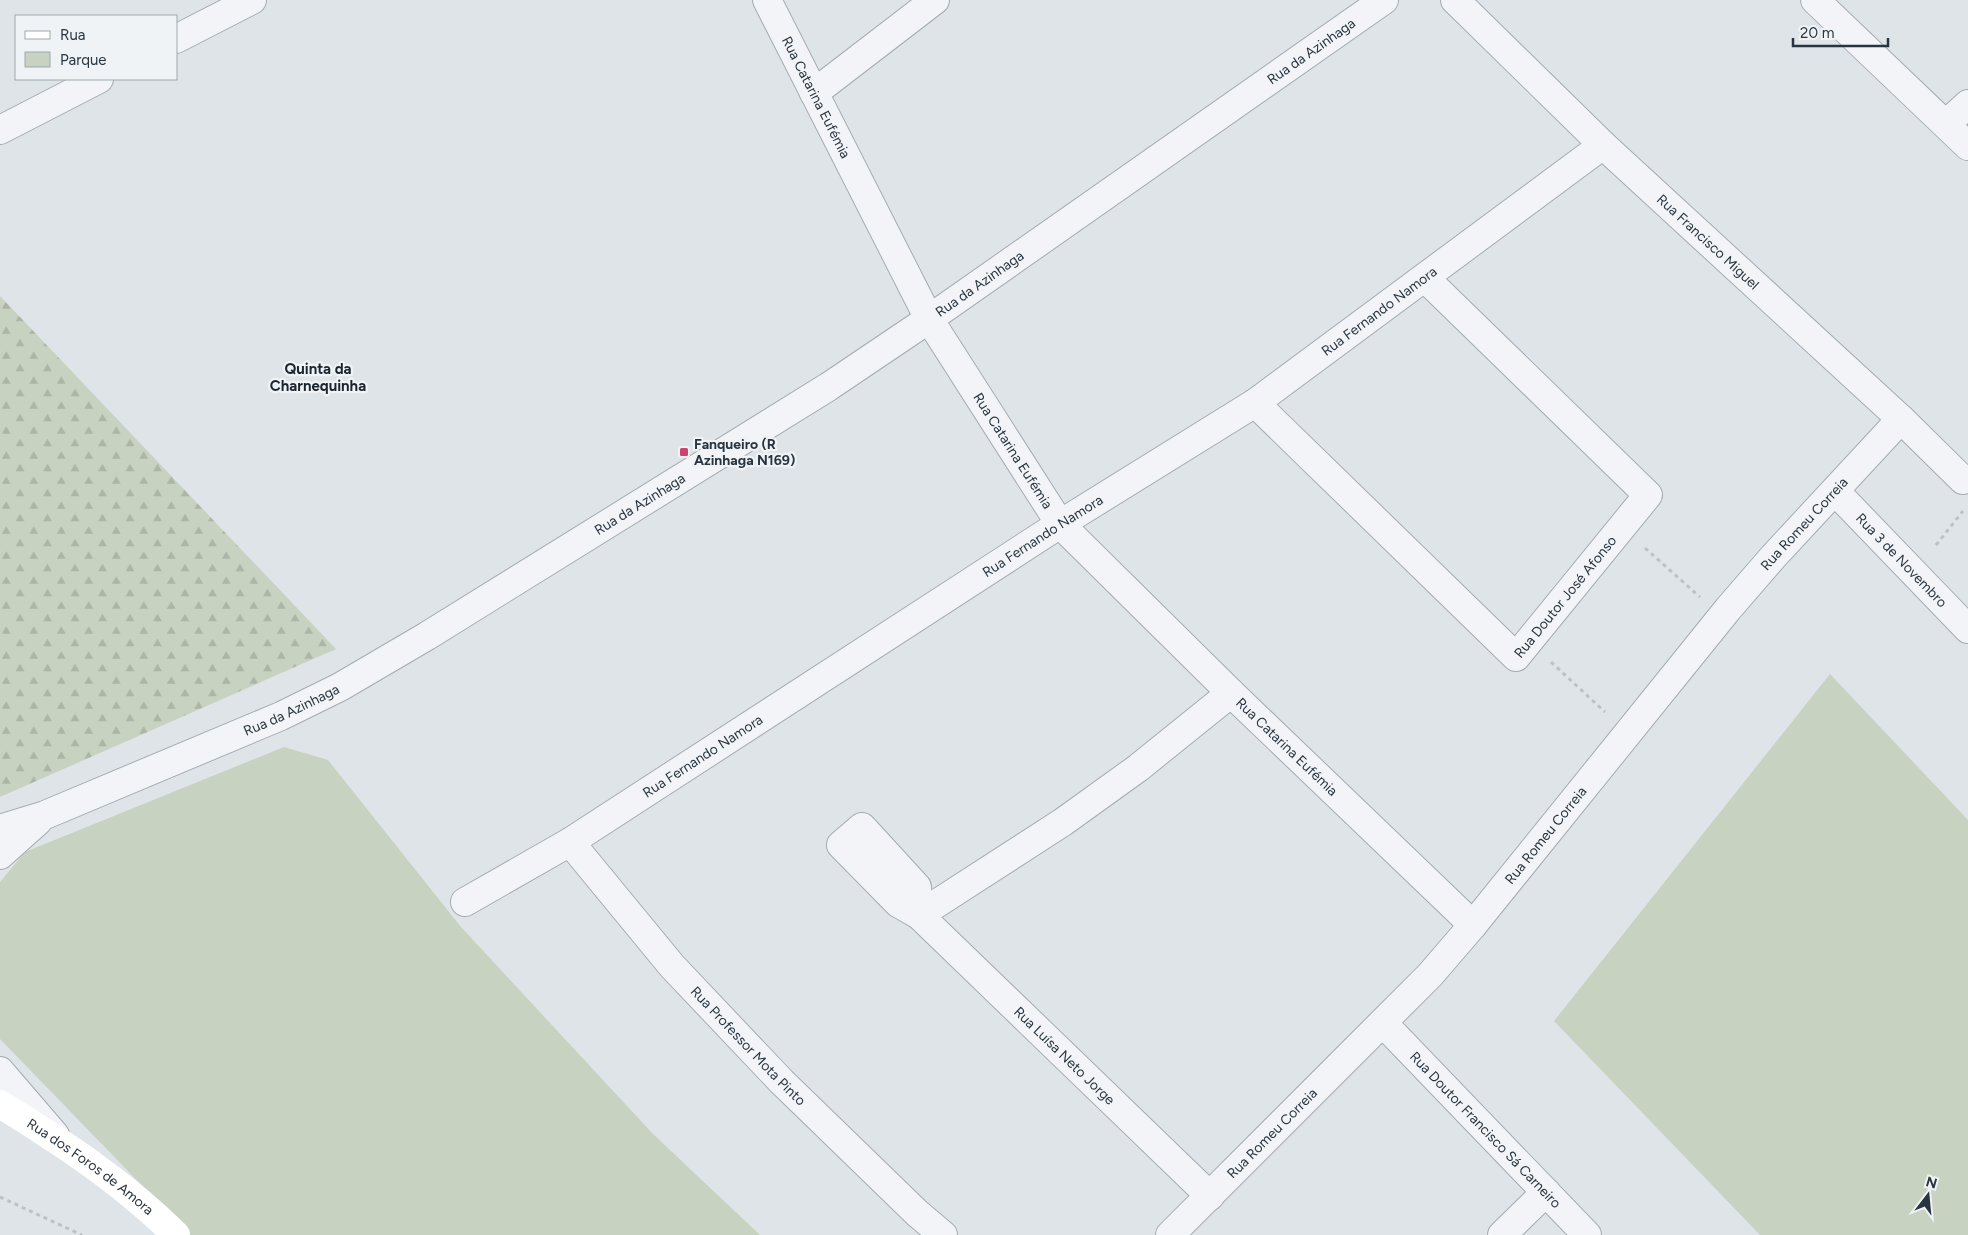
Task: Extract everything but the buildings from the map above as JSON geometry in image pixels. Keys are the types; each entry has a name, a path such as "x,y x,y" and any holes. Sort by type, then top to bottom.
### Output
{"main road":[{"name":"Rua dos Foros de Amora","path":"0,1104 61,1142 123,1186 176,1235"}],"street":[{"path":"178,38 252,0"},
{"name":"Rua Catarina Eufémia","path":"767,0 929,319 1060,524 1231,693 1474,925"},
{"path":"814,93 935,0"},
{"name":"Rua da Azinhaga","path":"0,829 45,815 282,716 340,687 820,392 929,319 1384,0"},
{"name":"Rua Francisco Miguel","path":"1455,0 1603,145 1901,419 1963,480"},
{"path":"1816,0 1968,146"},
{"path":"0,130 97,80"},
{"path":"1946,124 1968,104"},
{"name":"Rua Fernando Namora","path":"465,902 570,842 1060,524 1255,403 1603,145"},
{"name":"Rua Doutor José Afonso","path":"1255,403 1516,656 1648,495 1424,278"},
{"name":"Rua Romeu Correia","path":"1170,1235 1430,975 1474,925 1628,733 1773,557 1901,419"},
{"name":"Rua 3 de Novembro","path":"1835,490 1968,629"},
{"name":"Rua Luísa Neto Jorge","path":"1210,1196 919,915 1063,822 1138,768 1231,693"},
{"path":"0,855 45,815"},
{"name":"Rua Professor Mota Pinto","path":"570,842 672,966 767,1067 910,1206 943,1235"},
{"name":"Rua Doutor Francisco Sá Carneiro","path":"1383,1024 1587,1235"},
{"path":"0,1071 61,1142"},
{"path":"1502,1235 1546,1192"}],"path":[{"path":"1936,545 1960,513 1968,507"},
{"path":"1622,527 1722,618"},
{"path":"1528,642 1628,733"},
{"path":"0,1197 82,1235"}],"green space":[{"path":"0,296 336,649 0,797"},
{"path":"1830,674 1968,820 1968,1235 1760,1235 1554,1021"},
{"path":"284,747 328,760 461,927 653,1134 760,1235 190,1235 0,1039 0,882 25,852"}],"place":[{"name":"Fanqueiro (R Azinhaga N169)","path":"684,452"}],"district":[{"name":"Quinta da Charnequinha","path":"318,378"}]}
